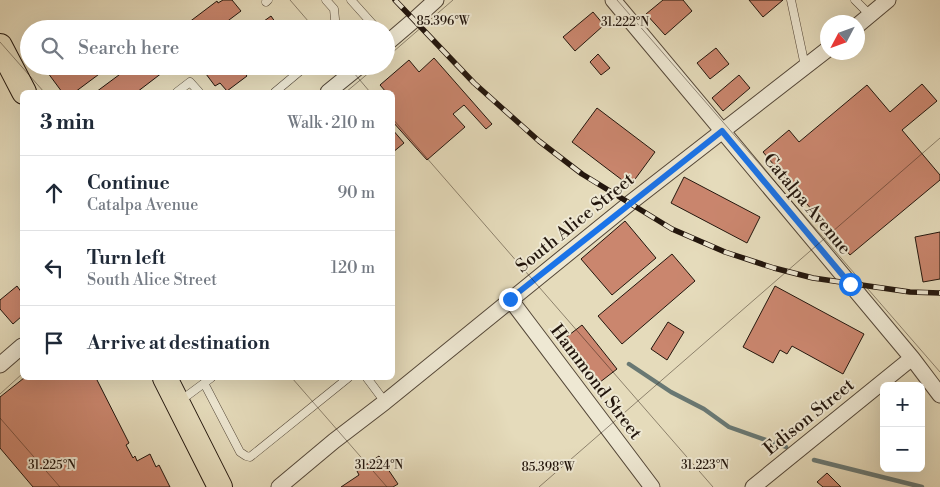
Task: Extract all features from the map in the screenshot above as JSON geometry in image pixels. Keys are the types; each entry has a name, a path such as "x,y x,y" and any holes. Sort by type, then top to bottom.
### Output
{"main road":[{"path":"0,46 23,90"},
{"path":"166,380 220,487"}],"street":[{"path":"395,34 436,0"},
{"name":"Catalpa Avenue","path":"613,0 912,358 940,395"},
{"path":"865,19 888,0"},
{"name":"South Alice Street","path":"279,487 510,299 820,55"},
{"path":"330,90 348,75"},
{"name":"Hammond Street","path":"510,299 652,487"},
{"path":"0,365 20,348"},
{"name":"Edison Street","path":"753,487 912,358"}],"lane":[{"path":"326,0 334,9 335,20"},
{"path":"351,0 369,20"},
{"path":"791,0 805,67"},
{"path":"855,0 870,15"},
{"path":"277,90 295,75"},
{"path":"180,90 190,82 197,90"},
{"path":"178,403 208,380"},
{"path":"204,383 240,452 250,457 346,380"},
{"path":"368,380 385,402"}],"building":[{"path":"223,0 232,0 241,11 229,20 192,20 217,1 218,3"},
{"path":"663,0 683,0 692,11 665,35 646,14"},
{"path":"749,0 783,0 763,17"},
{"path":"593,12 604,25 575,51 563,37"},
{"path":"271,16 274,20 265,20"},
{"path":"716,48 729,64 710,79 697,63"},
{"path":"598,54 610,68 601,75 590,62"},
{"path":"434,58 492,124 486,129 464,105 453,114 465,127 427,160 395,124 395,90 384,90 380,85 392,75 395,75 395,72 409,60 419,72"},
{"path":"49,75 98,75 78,90 61,90"},
{"path":"119,75 159,75 140,90 99,90"},
{"path":"207,75 247,76 228,90 220,83 215,86"},
{"path":"739,75 750,88 723,111 712,98"},
{"path":"922,84 937,101 902,130 940,175 940,180 850,255 763,152 789,130 799,142 867,85 890,112"},
{"path":"597,108 655,152 630,186 572,142"},
{"path":"395,132 404,143 395,150"},
{"path":"684,177 760,217 747,243 671,203"},
{"path":"625,221 656,258 612,295 581,259"},
{"path":"940,232 940,279 923,282 915,237"},
{"path":"672,254 695,281 622,344 598,316"},
{"path":"17,286 20,290 20,318 13,324 0,309 0,300"},
{"path":"775,286 864,334 843,374 792,346 787,354 780,350 773,363 743,347"},
{"path":"668,322 684,332 667,360 651,349"},
{"path":"582,325 617,369 595,386 560,342"},
{"path":"21,380 97,380 129,443 126,445 133,458 135,456 137,461 150,454 156,467 159,465 170,487 33,487 0,448 0,397"},
{"path":"379,456 398,484 393,487 341,487 359,475 357,471"},
{"path":"827,473 841,487 823,487 817,482"}],"waterway":[{"path":"629,364 671,392 704,409 729,427 786,447"},
{"path":"814,460 922,487"}],"railway":[{"path":"395,0 474,83 539,141 582,174 672,229 725,252 813,278 910,292 940,293"}],"route":[{"path":"510,299 722,131 850,284"}]}
